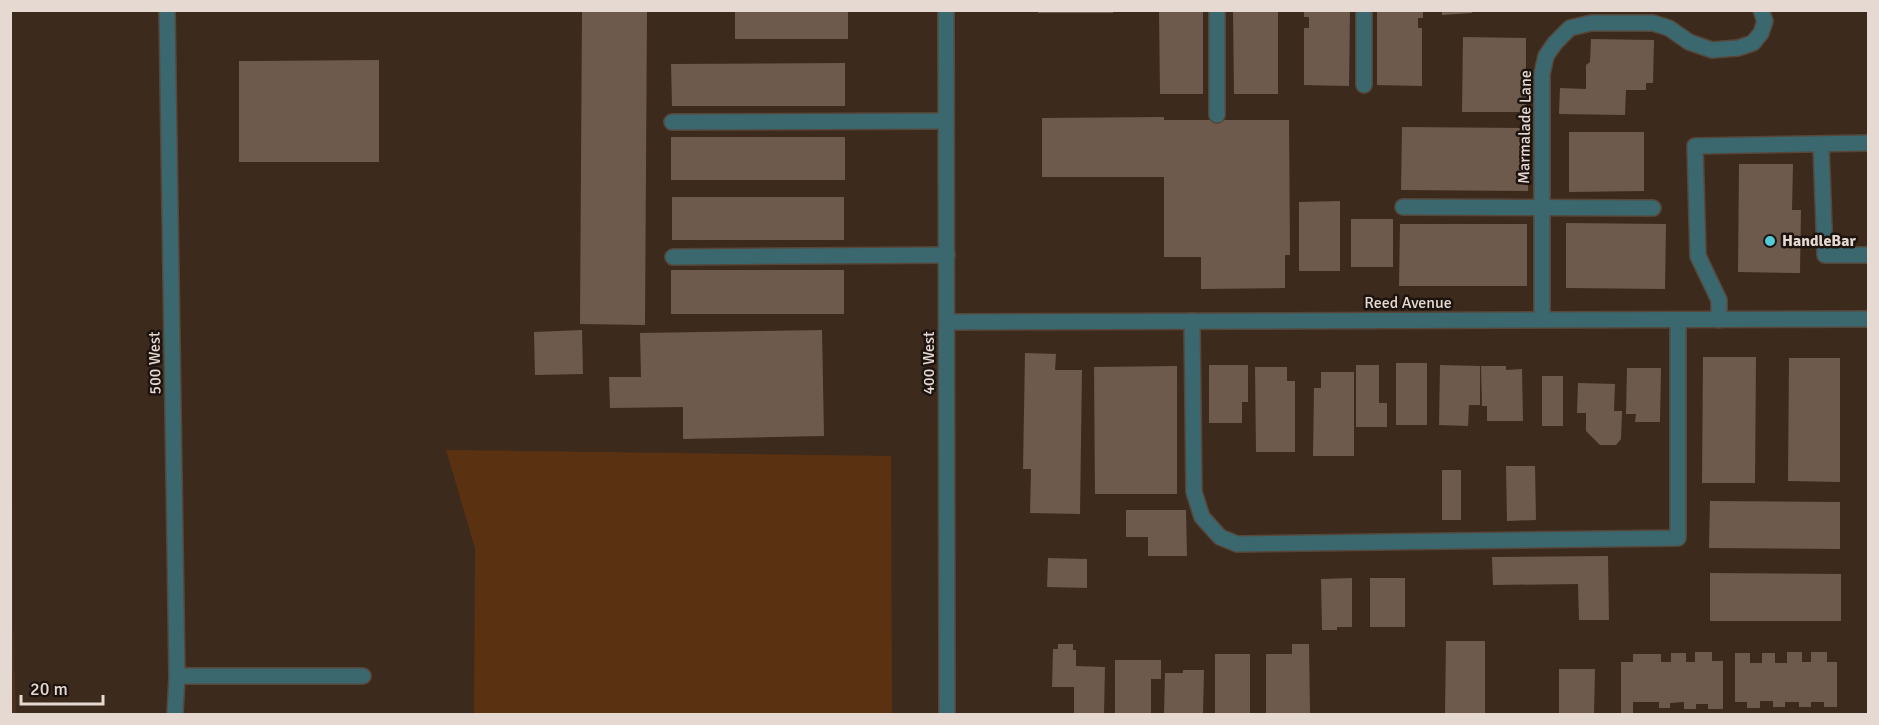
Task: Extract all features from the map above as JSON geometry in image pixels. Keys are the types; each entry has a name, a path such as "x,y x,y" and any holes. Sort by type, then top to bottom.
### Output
{"street":[{"name":"500 West","path":"167,10 177,676 175,714"},
{"name":"400 West","path":"946,10 947,714"},
{"path":"1217,10 1217,115"},
{"path":"1364,10 1364,86"},
{"name":"Marmalade Lane","path":"1542,320 1542,74 1545,56 1570,28 1591,23 1653,23 1669,28 1689,42 1712,50 1730,49 1753,43 1761,33 1765,21 1761,10"},
{"path":"672,122 946,121"},
{"path":"1719,320 1719,300 1698,256 1695,146 1869,143"},
{"path":"1821,144 1825,255 1869,255"},
{"path":"1402,207 1653,208"},
{"path":"673,257 947,255"},
{"name":"Reed Avenue","path":"947,322 1869,319"},
{"path":"1192,321 1194,492 1202,517 1220,537 1237,544 1678,538 1678,320"},
{"path":"177,676 363,676"}],"shaded area":[{"path":"11,81 13,616 16,714 10,714"},
{"path":"446,450 891,456 892,714 474,714 475,548"}],"building":[{"path":"582,10 647,10 645,325 580,324"},
{"path":"735,10 848,10 848,39 735,39"},
{"path":"1038,10 1113,10 1113,13 1038,13"},
{"path":"1159,10 1203,10 1203,94 1160,94"},
{"path":"1233,10 1278,10 1278,94 1234,94"},
{"path":"1304,10 1350,10 1349,86 1304,85 1304,28 1309,28 1309,17 1304,17"},
{"path":"1377,10 1423,10 1423,18 1418,18 1418,28 1422,28 1422,86 1377,85"},
{"path":"1442,10 1471,10 1472,13 1442,15"},
{"path":"1463,37 1526,38 1526,112 1462,112"},
{"path":"1591,39 1654,40 1653,83 1646,83 1646,90 1626,90 1625,115 1559,114 1560,88 1586,89 1586,65 1590,62"},
{"path":"379,60 379,162 239,162 239,61"},
{"path":"845,63 845,106 672,106 671,64"},
{"path":"1164,117 1164,120 1289,120 1290,255 1285,255 1285,288 1201,289 1201,257 1164,257 1164,177 1042,177 1042,118"},
{"path":"1402,127 1529,128 1528,191 1401,190"},
{"path":"1569,132 1644,132 1644,191 1569,192"},
{"path":"671,137 845,137 845,180 671,180"},
{"name":"HandleBar","path":"1739,164 1793,164 1792,210 1801,210 1800,273 1738,272"},
{"path":"672,197 844,197 844,240 672,240"},
{"path":"1340,201 1340,271 1299,271 1299,202"},
{"path":"1351,219 1393,219 1393,267 1351,267"},
{"path":"1566,223 1666,224 1665,289 1566,288"},
{"path":"1400,224 1527,224 1527,286 1399,286"},
{"path":"671,270 844,270 844,314 671,314"},
{"path":"582,330 583,374 535,375 534,332"},
{"path":"822,330 824,436 683,439 683,407 610,408 609,377 641,377 640,333"},
{"path":"1025,353 1056,354 1055,370 1082,370 1080,514 1030,513 1031,469 1023,469"},
{"path":"1703,357 1756,357 1755,483 1702,483"},
{"path":"1789,358 1840,358 1840,482 1788,481"},
{"path":"1396,363 1427,363 1427,425 1396,425"},
{"path":"1209,365 1248,365 1248,402 1242,402 1242,423 1209,423"},
{"path":"1356,365 1379,365 1379,403 1387,403 1387,427 1356,427"},
{"path":"1440,365 1480,366 1480,405 1469,405 1468,426 1439,425"},
{"path":"1177,366 1177,494 1095,494 1094,367"},
{"path":"1481,366 1506,366 1506,370 1522,369 1523,421 1487,421 1487,406 1482,406"},
{"path":"1255,367 1287,367 1287,381 1295,381 1295,452 1256,452"},
{"path":"1627,368 1661,368 1660,422 1635,422 1636,414 1626,414"},
{"path":"1321,372 1354,372 1354,456 1313,456 1314,388 1321,388"},
{"path":"1542,376 1563,376 1563,426 1542,426"},
{"path":"1578,383 1615,384 1614,411 1622,411 1621,439 1616,445 1600,445 1586,431 1586,413 1577,413"},
{"path":"1506,466 1535,466 1536,520 1507,521"},
{"path":"1442,470 1461,470 1461,520 1442,520"},
{"path":"1710,501 1840,502 1840,549 1709,548"},
{"path":"1126,510 1186,510 1187,556 1148,556 1148,537 1126,537"},
{"path":"1608,556 1609,620 1579,620 1578,584 1493,585 1492,557"},
{"path":"1048,558 1087,559 1087,588 1047,587"},
{"path":"1710,573 1841,574 1841,621 1710,621"},
{"path":"1352,578 1352,627 1322,630 1321,579"},
{"path":"1370,578 1405,578 1405,627 1370,627"},
{"path":"1446,641 1485,641 1485,714 1445,714"},
{"path":"1058,644 1073,644 1073,650 1076,650 1076,666 1105,667 1104,714 1074,714 1074,687 1052,687 1053,649 1058,649"},
{"path":"1292,644 1309,644 1310,714 1266,714 1266,654 1292,654"},
{"path":"1695,652 1712,652 1712,661 1723,661 1723,709 1708,709 1708,704 1696,704 1696,709 1684,709 1684,702 1670,703 1670,708 1659,708 1659,702 1633,702 1633,713 1621,713 1621,662 1633,662 1633,654 1661,654 1661,662 1671,662 1671,653 1686,653 1686,662 1695,662"},
{"path":"1787,652 1802,652 1802,662 1811,662 1811,652 1827,652 1827,662 1837,662 1837,707 1824,707 1824,702 1811,702 1811,707 1799,707 1799,702 1785,702 1785,707 1773,707 1773,701 1760,701 1760,708 1747,708 1747,702 1735,702 1735,653 1750,653 1750,663 1762,663 1762,653 1775,653 1775,663 1787,663"},
{"path":"1215,654 1250,654 1250,714 1215,714"},
{"path":"1115,660 1161,660 1161,679 1151,679 1151,714 1115,714"},
{"path":"1559,669 1595,669 1594,714 1559,714"},
{"path":"1183,670 1204,670 1203,714 1164,714 1165,673 1183,673"}],"place":[{"name":"HandleBar","path":"1770,241"}]}
